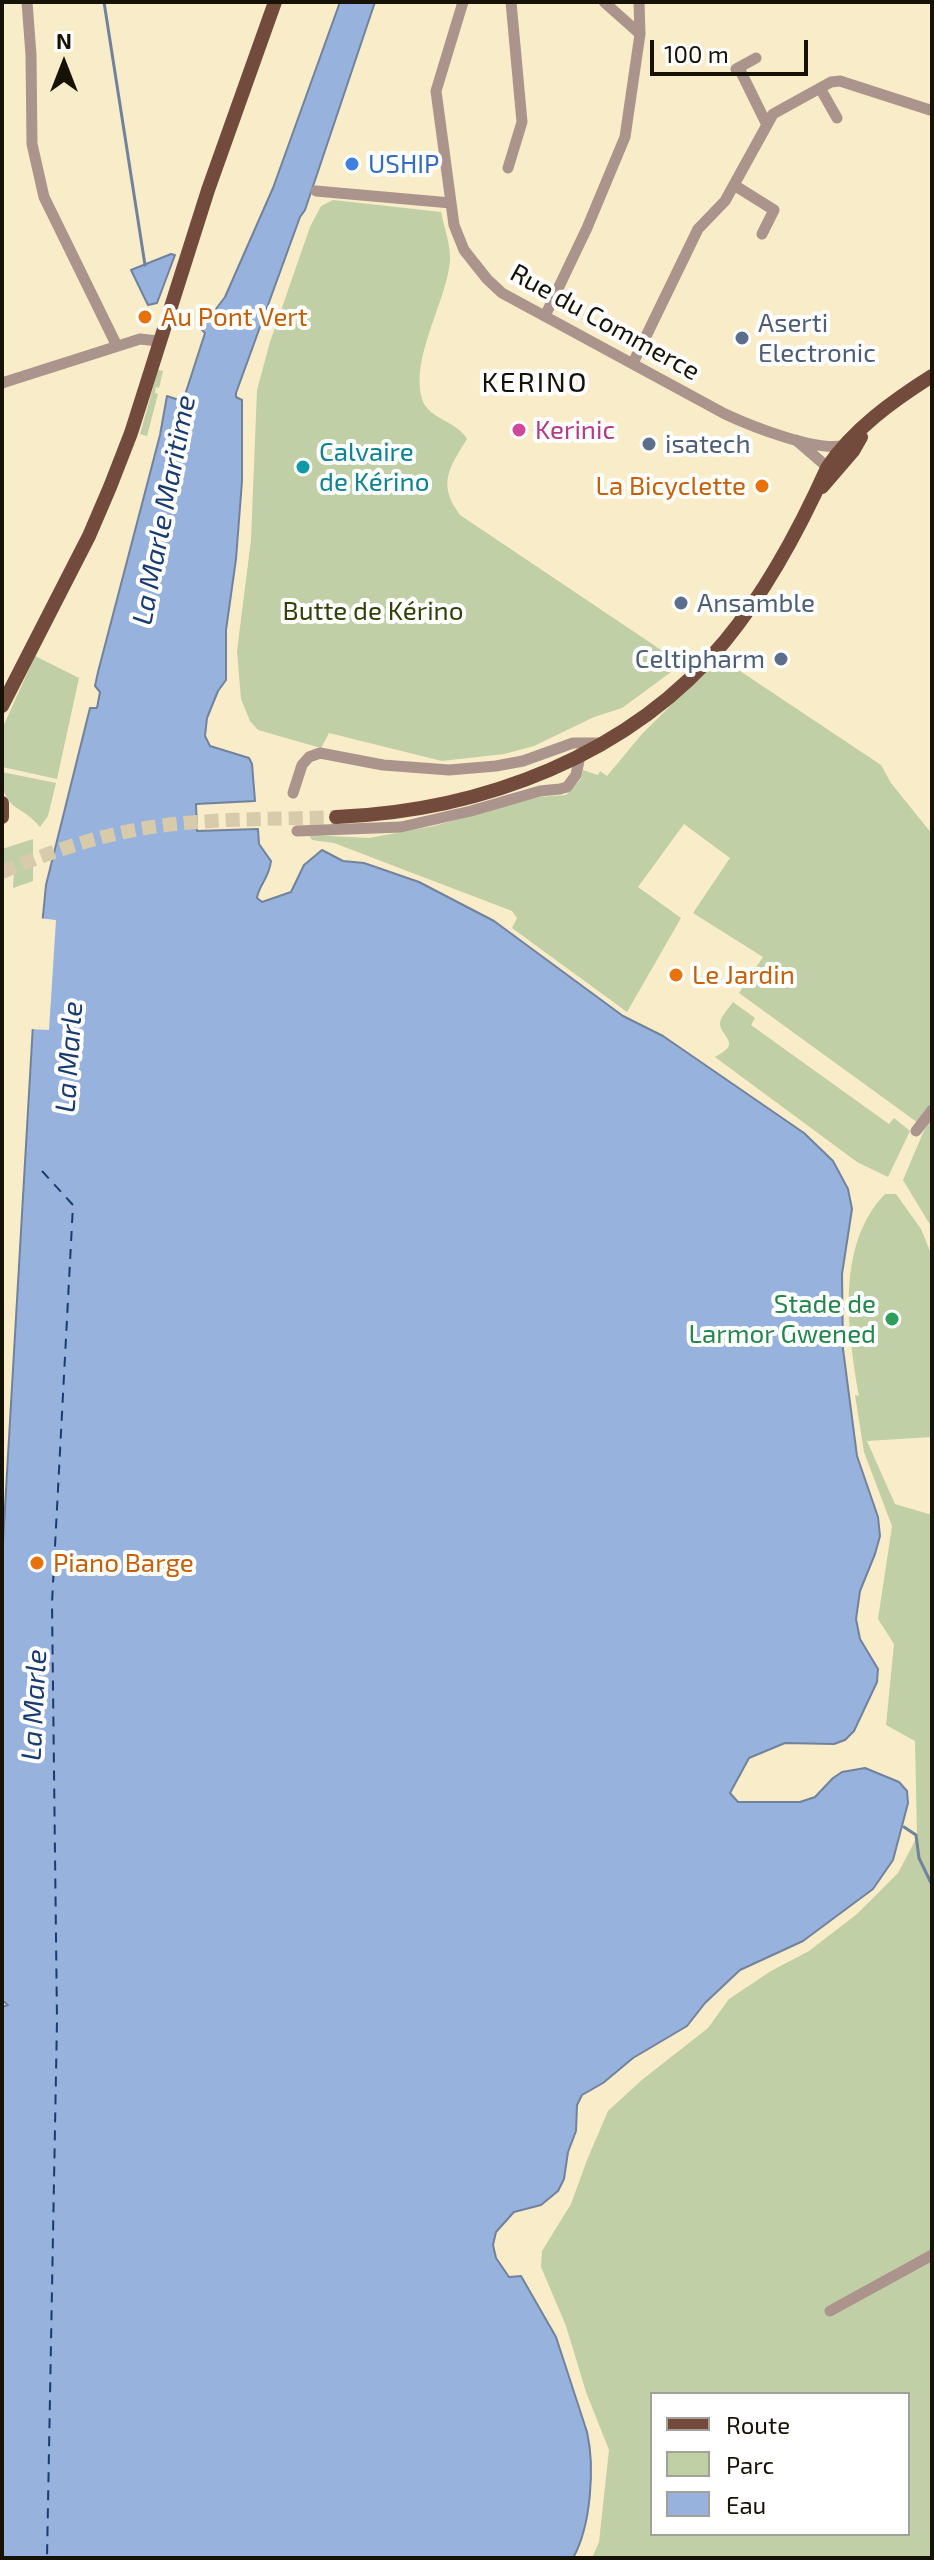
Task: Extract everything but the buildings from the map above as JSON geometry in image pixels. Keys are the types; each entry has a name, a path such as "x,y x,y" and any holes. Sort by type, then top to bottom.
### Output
{"main road":[{"path":"2,714 6,700 89,536 131,433 208,190 275,2"},
{"path":"336,817 397,813 505,787 604,743 668,698 724,641 770,576 845,445 902,395 932,376"},
{"path":"831,470 853,451 867,426"},
{"path":"2,803 2,817"}],"street":[{"path":"27,2 32,144 44,197 117,346"},
{"name":"Rue du Commerce","path":"463,2 436,91 457,235 472,262 502,293 735,418 795,439 835,448 845,445"},
{"path":"508,168 522,122 511,2"},
{"path":"604,2 640,34"},
{"path":"545,316 624,141 640,34 639,2"},
{"path":"756,58 737,68 767,125"},
{"path":"633,363 698,229 725,201 775,112 831,82 845,82 930,110"},
{"path":"820,88 837,118"},
{"path":"734,185 774,210 762,234"},
{"path":"316,191 451,203"},
{"path":"2,383 140,339 159,341"},
{"name":"Rue du Commerce","path":"795,439 831,470"},
{"path":"293,793 302,765 309,757 320,753 383,765 449,770 523,761 573,743 604,743"},
{"path":"297,831 401,827 540,791 560,789 567,787 576,775 580,756"},
{"path":"916,1131 932,1110"},
{"path":"830,2311 932,2255"}],"green space":[{"name":"Butte de Kérino","path":"333,200 441,212 450,261 425,348 420,383 425,406 457,428 467,439 448,476 449,494 460,515 682,664 622,708 594,717 534,746 504,754 442,761 329,733 321,748 258,730 250,721 241,699 237,651 251,540 257,390 270,342 310,227 321,206"},
{"path":"158,370 163,371 159,388 156,387 155,393 158,394 147,436 140,434"},
{"path":"35,656 79,678 57,779 2,767 2,729"},
{"path":"719,657 881,765 891,783 932,834 932,1228 903,1180 925,1128 739,993 763,957 693,913 730,858 684,824 638,887 681,918 627,1012 512,928 517,918 512,911 334,843 312,840 309,835 369,838 434,826 539,797 566,795 581,779 583,770 598,775 600,771 607,776 642,734"},
{"path":"2,772 56,783 48,816 40,827 9,801"},
{"path":"33,839 33,881 13,888 14,872 2,871 2,849"},
{"path":"733,1002 755,1018 751,1025 889,1124 894,1118 910,1131 888,1177 857,1162 715,1057 729,1045 720,1022"},
{"path":"885,1194 896,1194 921,1229 932,1256 932,1437 867,1441 895,1504 932,1515 932,2558 592,2558 599,2542 609,2450 586,2392 566,2326 541,2267 542,2251 571,2204 608,2111 708,2028 729,1999 771,1971 809,1951 857,1914 898,1873 917,1837 915,1741 886,1725 894,1644 878,1619 892,1526 864,1452 855,1395 859,1396 851,1344 849,1290 858,1238 869,1215"}],"water":[{"path":"340,2 375,2 305,210 236,393 236,397 242,400 242,481 226,630 226,680 207,718 205,736 210,746 249,758 255,801 196,804 197,831 258,829 259,844 271,861 257,898 262,902 291,892 304,865 322,850 343,861 364,863 419,882 494,921 623,1016 663,1036 804,1133 833,1161 848,1189 852,1209 842,1274 843,1349 857,1456 878,1517 880,1536 860,1591 856,1619 860,1639 878,1669 877,1682 854,1731 845,1740 834,1744 785,1743 749,1758 730,1793 738,1802 800,1802 815,1797 842,1772 865,1768 899,1782 907,1791 908,1803 893,1860 873,1889 803,1941 740,1970 705,2003 687,2026 633,2058 603,2083 582,2095 577,2105 576,2131 568,2152 564,2179 558,2191 541,2205 514,2212 496,2232 493,2245 496,2258 509,2277 521,2276 556,2337 587,2432 591,2462 590,2496 584,2530 573,2558 2,2558 2,2007 8,2005 2,2000 2,1559 34,1007 46,885 90,708 97,708 100,692 95,686 98,672 160,435 167,396 182,401 184,398 205,333 201,329 225,297 273,188"},
{"path":"175,255 157,303 148,305 131,270"}],"pier":[{"path":"38,918 56,920 49,1030 29,1029"}],"waterway":[{"path":"104,2 145,265"},
{"path":"904,1827 916,1835 919,1858 932,1885"}],"ferry route":[{"path":"42,1171 73,1205 52,1603 57,2020 47,2558"}],"tunnel":[{"path":"2,872 75,845 146,828 228,820 336,817"}],"place":[{"name":"USHIP","path":"352,164"},
{"name":"Au Pont Vert","path":"145,317"},
{"name":"Aserti Electronic","path":"742,338"},
{"name":"Kerinic","path":"519,430"},
{"name":"isatech","path":"649,444"},
{"name":"Calvaire de Kérino","path":"303,467"},
{"name":"La Bicyclette","path":"762,486"},
{"name":"Ansamble","path":"681,603"},
{"name":"Celtipharm","path":"781,659"},
{"name":"Le Jardin","path":"676,975"},
{"name":"Stade de Larmor Gwened","path":"892,1319"},
{"name":"Piano Barge","path":"37,1563"}],"district":[{"name":"KERINO","path":"535,383"}],"water label":[{"name":"La Marle Maritime","path":"164,510"},
{"name":"La Marle","path":"69,1057"},
{"name":"La Marle","path":"34,1705"}]}
